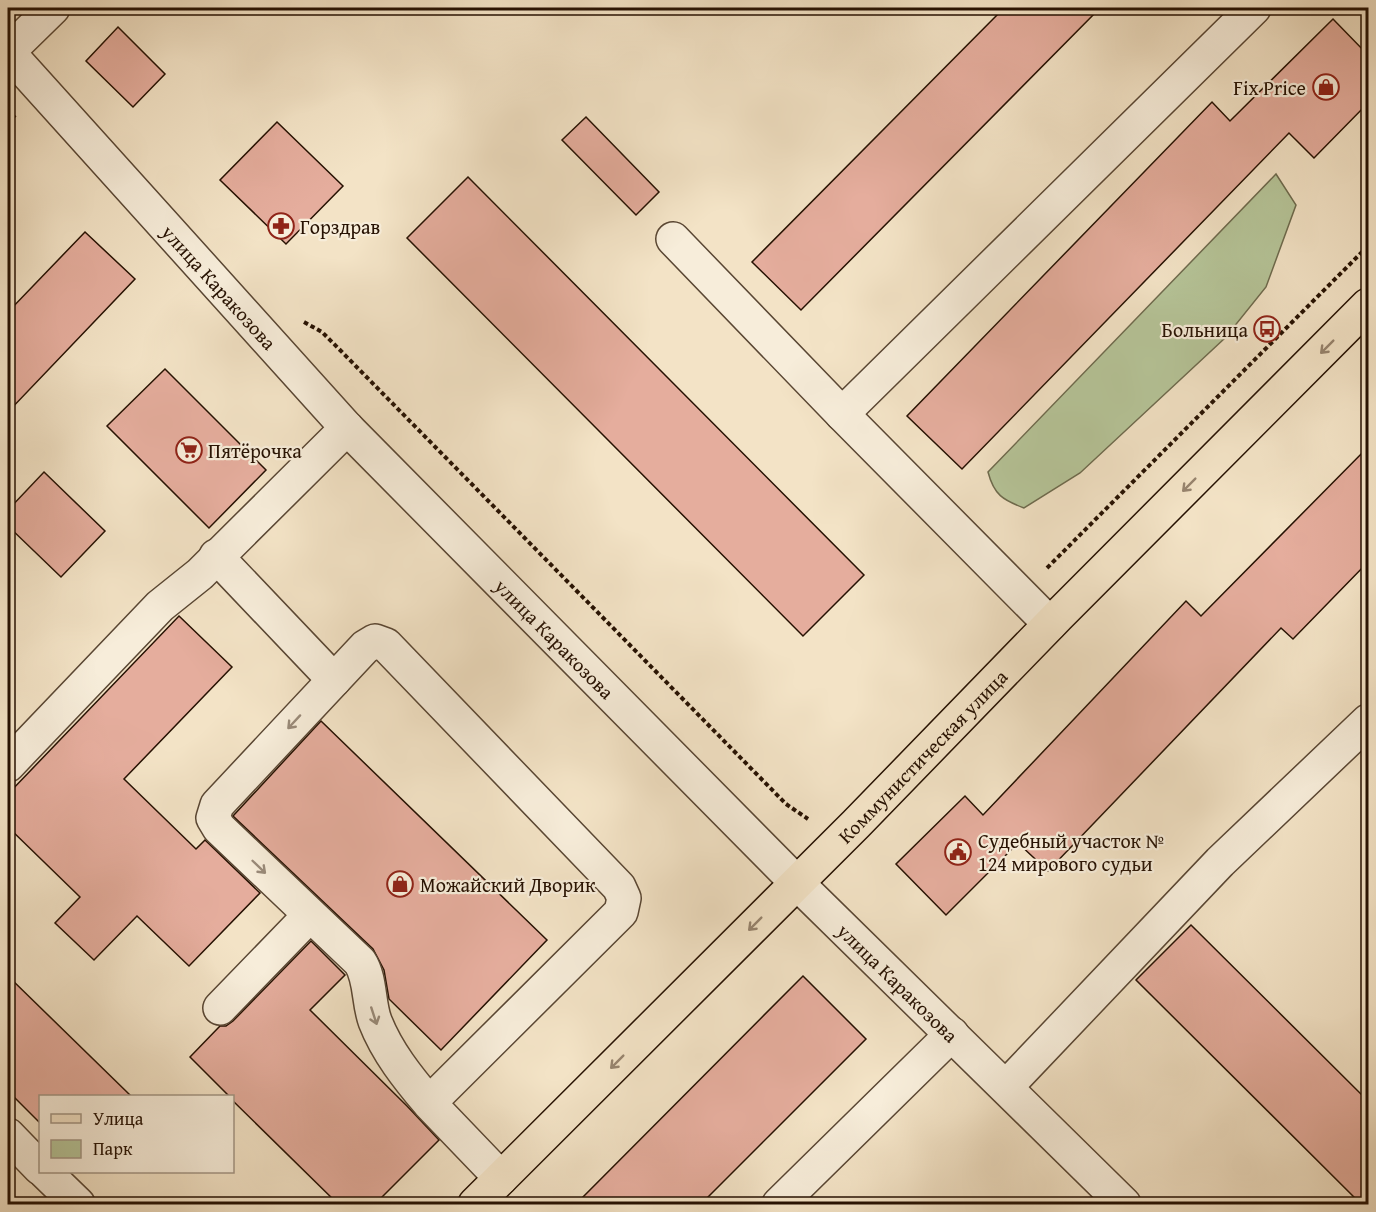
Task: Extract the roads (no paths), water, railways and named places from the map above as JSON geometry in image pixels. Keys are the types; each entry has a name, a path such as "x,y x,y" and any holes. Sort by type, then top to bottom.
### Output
{"main road":[{"name":"Коммунистическая улица","path":"475,1204 797,883 1050,624 1368,305"}],"street":[{"path":"8,52 52,8"},
{"path":"842,414 1254,8"},
{"name":"улица Каракозова","path":"8,52 347,428 797,883 1124,1204"},
{"path":"673,239 1050,624"},
{"path":"8,765 160,606 200,574 347,428"},
{"path":"216,556 334,680"},
{"path":"429,1103 621,912 624,898 620,887 386,645 375,641 365,647 217,805 213,818 219,828 360,962 366,972 369,998 376,1022 403,1072 429,1103 501,1178"},
{"path":"1006,1087 1220,862 1368,721"},
{"path":"220,1008 310,915"},
{"path":"779,1204 952,1034"},
{"path":"8,1135 39,1166"},
{"path":"46,1173 78,1204"}],"place":[{"name":"Fix Price","path":"1326,87"},
{"name":"Горздрав","path":"281,226"},
{"name":"Больница","path":"1267,329"},
{"name":"Пятёрочка","path":"189,450"},
{"name":"Судебный участок № 124 мирового судьи","path":"958,852"},
{"name":"Можайский Дворик","path":"400,884"}]}
